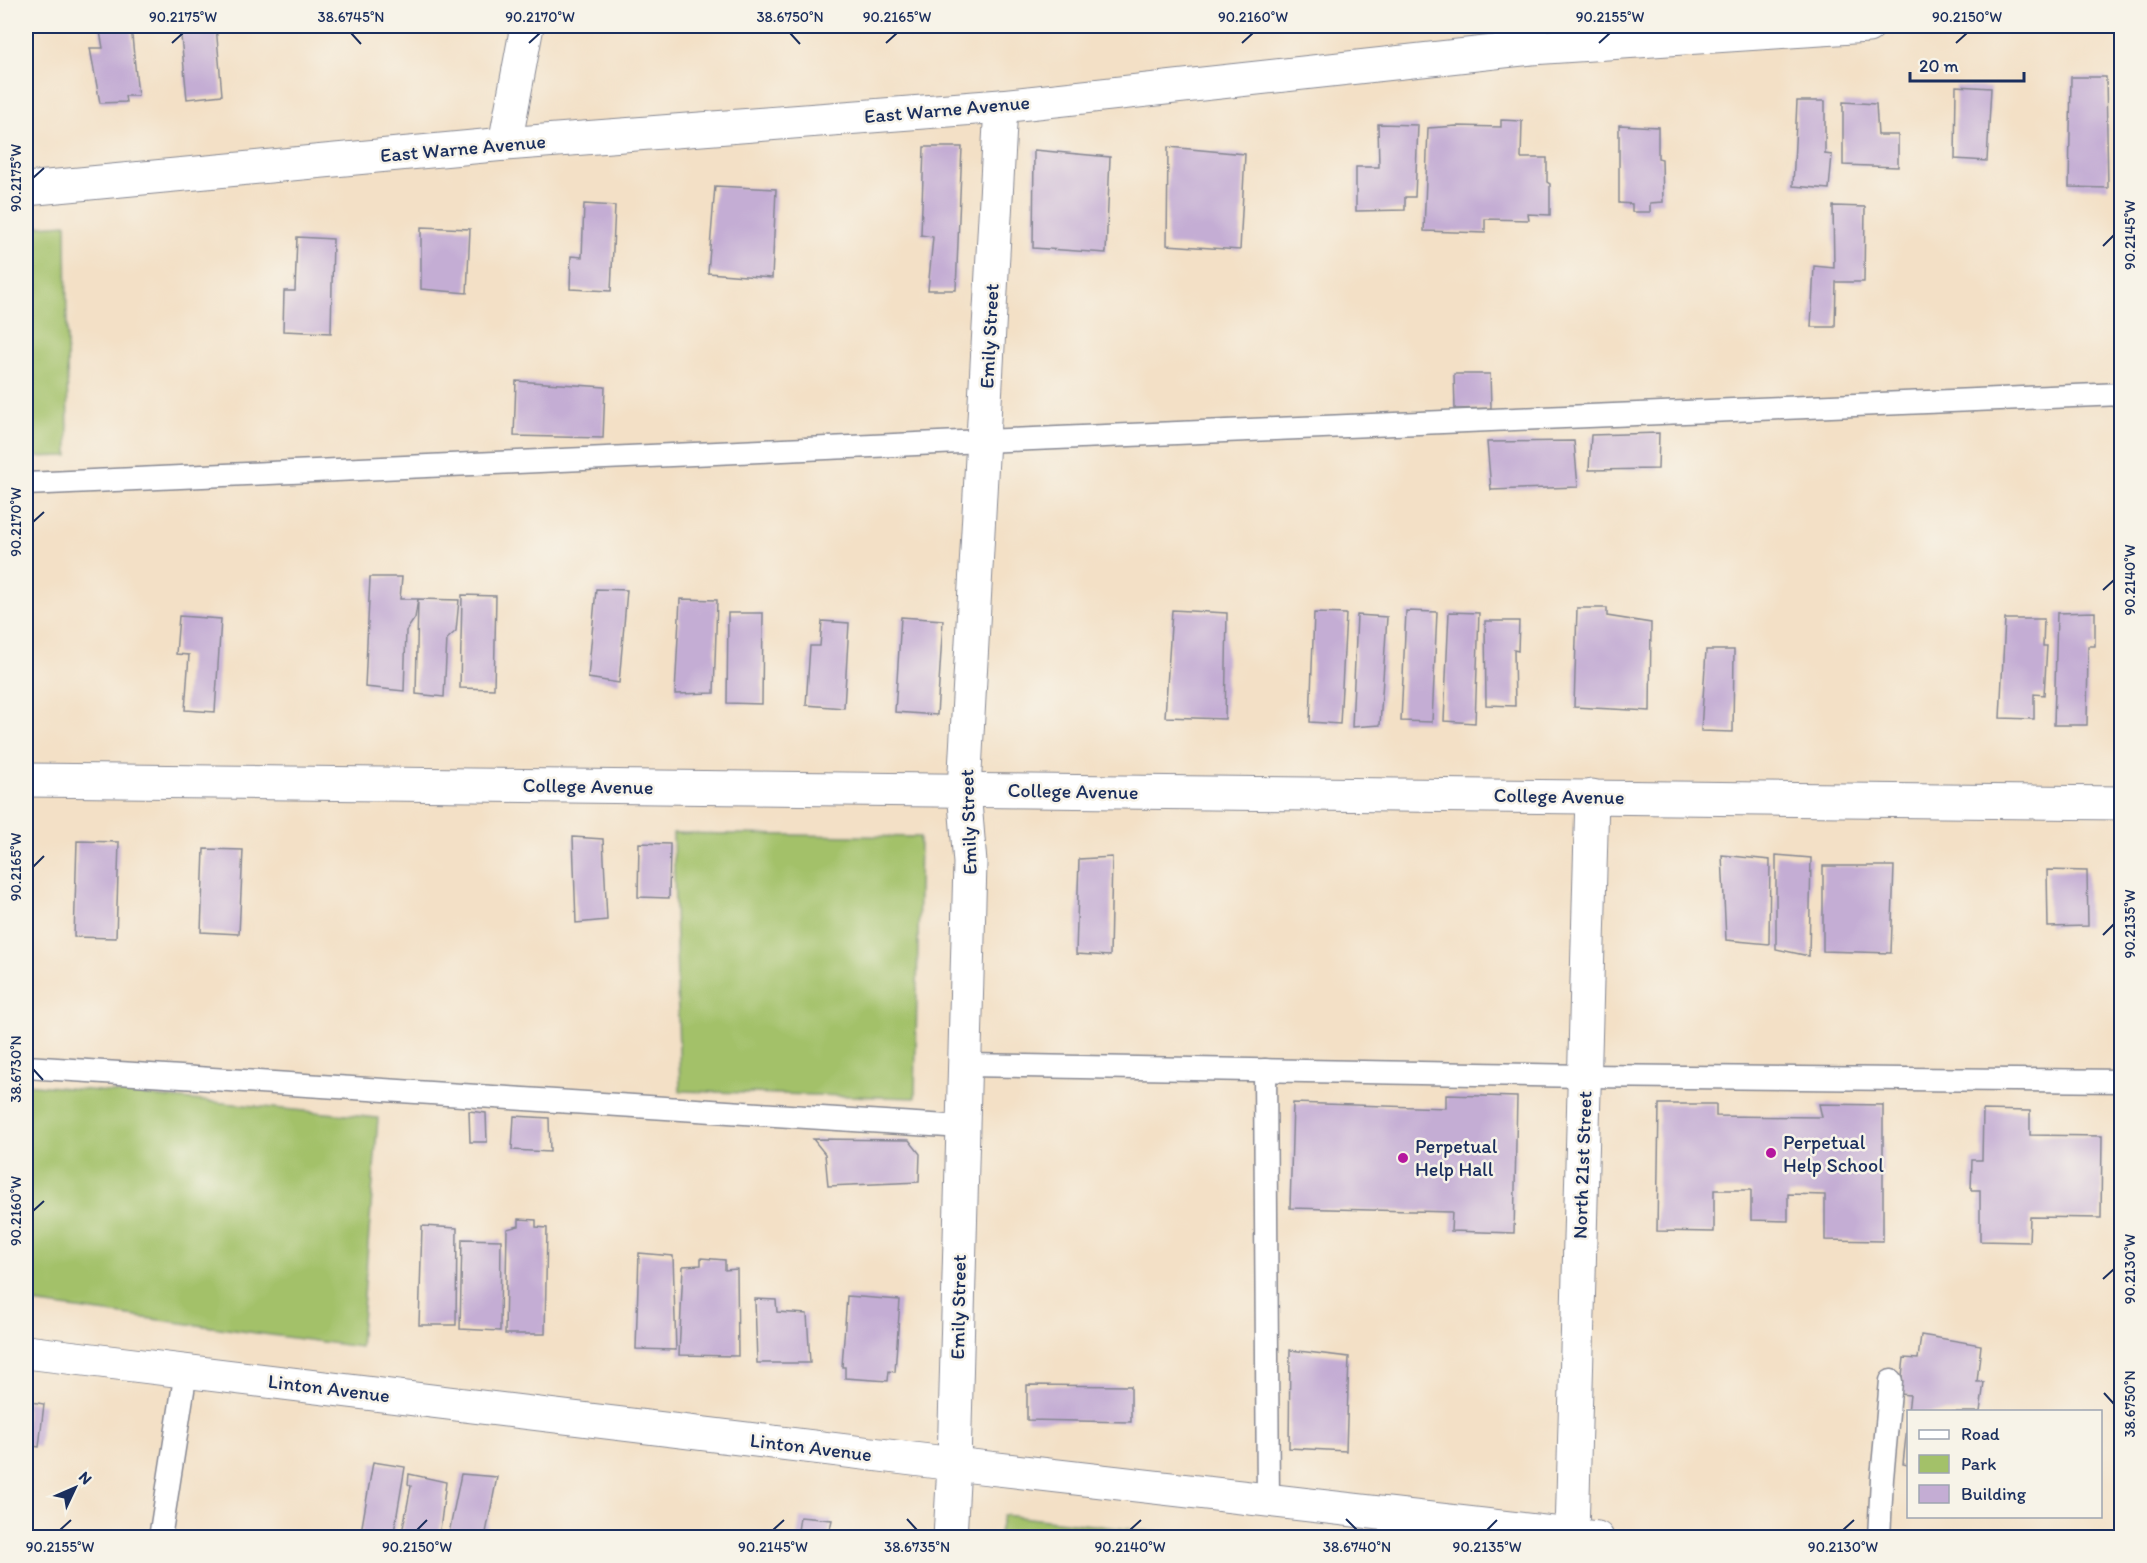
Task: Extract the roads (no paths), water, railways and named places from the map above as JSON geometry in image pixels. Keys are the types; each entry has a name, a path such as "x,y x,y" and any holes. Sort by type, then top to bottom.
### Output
{"street":[{"path":"505,144 527,26"},
{"name":"East Warne Avenue","path":"26,189 505,144 1001,106 1534,37 1868,26"},
{"name":"Emily Street","path":"950,1538 954,1464 970,864 964,790 1001,106"},
{"name":"College Avenue","path":"26,780 2121,803"},
{"name":"North 21st Street","path":"1585,1536 1585,1076 1592,796"},
{"name":"Linton Avenue","path":"26,1352 954,1464 1585,1536"}],"lane":[{"path":"26,484 983,441 2121,394"},
{"path":"965,1065 1585,1076 2121,1081"},
{"path":"26,1067 963,1127"},
{"path":"1265,1070 1268,1500"},
{"path":"160,1538 186,1371"},
{"path":"1879,1538 1891,1381"}],"place":[{"name":"Perpetual Help School","path":"1771,1153"},
{"name":"Perpetual Help Hall","path":"1403,1158"}]}
